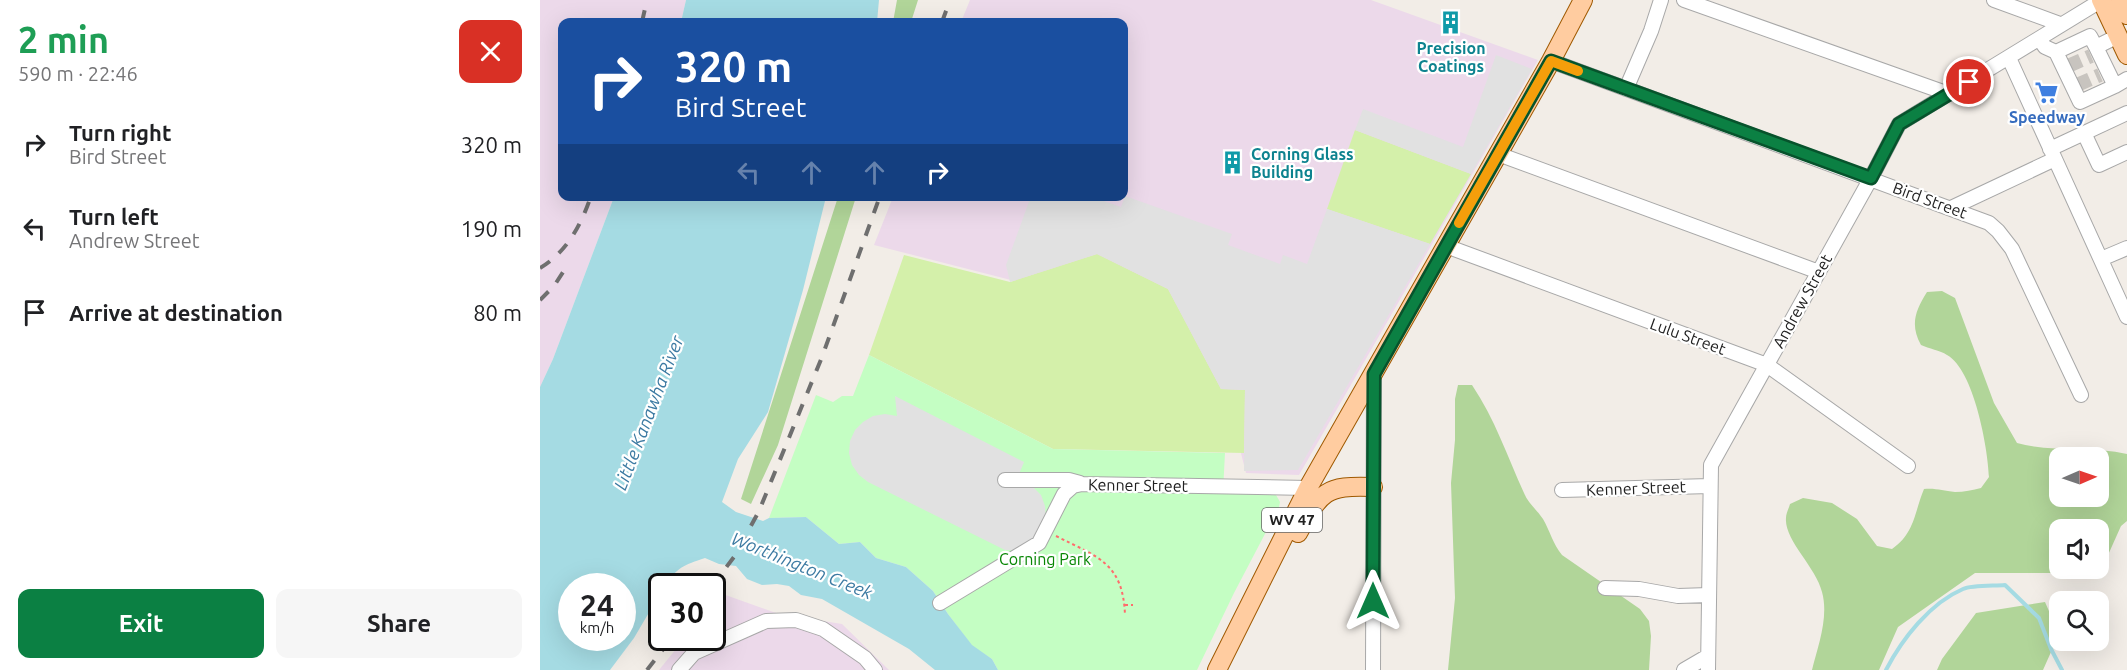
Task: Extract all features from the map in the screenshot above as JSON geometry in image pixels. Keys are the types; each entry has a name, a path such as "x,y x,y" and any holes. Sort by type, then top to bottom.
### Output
{"main road":[{"name":"WV 47","path":"1217,670 1308,488 1551,61 1583,0"},
{"path":"2102,0 2127,55"},
{"path":"2120,0 2127,15"},
{"path":"1321,466 1348,486"},
{"path":"1249,606 1273,580 1318,499 1328,491 1348,486 1373,487"}],"street":[{"path":"1626,89 1651,31 1661,0"},
{"path":"1684,0 1949,94"},
{"path":"1995,0 2060,24"},
{"name":"Andrew Street","path":"1708,663 1711,465 1899,124 2040,40 2060,24 2102,0"},
{"path":"2056,52 2090,36 2104,73 2121,82"},
{"path":"2095,52 2118,36"},
{"path":"2040,40 2045,47 2056,52 2066,67 2080,102 2121,82"},
{"path":"2009,58 2127,317"},
{"name":"Bird Street","path":"1551,61 1989,223 2006,240 2081,395"},
{"path":"1951,208 2052,154 2084,133 2127,113"},
{"path":"2084,133 2099,165 2127,152"},
{"path":"1498,154 1819,272"},
{"name":"Lulu Street","path":"1446,246 1767,365 1908,466"},
{"path":"2101,259 2126,252"},
{"path":"1373,670 1374,374"},
{"path":"1005,480 1069,480 1082,484"},
{"name":"Kenner Street","path":"940,603 1039,543 1068,489 1082,484 1308,488"},
{"name":"Kenner Street","path":"1562,490 1710,486"},
{"path":"1605,588 1678,596 1709,595"},
{"path":"679,670 694,653 766,621 796,620 823,629 865,658 875,670"},
{"path":"1684,670 1708,663"}],"path":[{"path":"1045,530 1109,566 1122,589 1125,615"},
{"path":"1125,605 1133,605"}],"shaded area":[{"path":"540,0 686,0 682,18 558,18 558,201 612,201 553,359 540,387"},
{"path":"970,0 1371,0 1538,60 1299,475 1246,473 1225,390 1011,280 874,245 891,201 1128,201 1128,18 963,18"},
{"path":"1496,55 1532,69 1471,174 1355,130 1363,109 1463,147"},
{"path":"1128,197 1232,234 1228,245 1280,264 1283,255 1307,264 1327,209 1430,244 1298,470 1244,471 1245,390 1221,389 1168,289 1097,254 1010,282 1006,265 1029,201 1104,201 1121,207 1123,201 1128,201"},
{"path":"895,396 1024,462 1017,479 1033,487 1041,495 1045,506 1046,518 1037,539 1017,550 1005,550 868,482 859,475 852,465 849,453 850,441 855,430 873,416 885,414 897,416"},
{"path":"726,595 779,614 842,624 889,670 659,670 674,651 726,651"}],"green space":[{"path":"897,0 918,0 912,18 894,18"},
{"path":"1355,130 1471,174 1430,244 1327,209"},
{"path":"837,201 855,201 778,445 751,504 741,499"},
{"path":"1097,254 1168,289 1221,389 1245,390 1244,453 1053,449 869,355 904,255 1010,282"},
{"path":"1942,291 1955,298 1994,403 2017,443 2049,448 2049,507 2109,507 2109,451 2127,454 2127,521 2121,526 2109,553 2109,519 2049,519 2049,573 1975,573 1898,627 1879,670 1812,670 1822,631 1824,602 1814,573 1790,535 1786,516 1790,504 1803,498 1832,503 1857,519 1877,546 1892,549 1900,543 1910,529 1924,489 1968,491 1981,488 1989,477 1986,448 1972,393 1957,363 1941,352 1921,345 1915,324 1919,305 1927,292"},
{"name":"Corning Park","path":"869,355 1053,449 1225,453 1223,491 1276,495 1280,502 1279,507 1197,670 998,670 992,659 972,646 933,591 906,567 876,558 860,542 839,544 806,517 769,518 816,395 833,402 842,396 853,396"},
{"path":"1458,385 1472,385 1480,398 1526,497 1543,519 1562,555 1640,609 1649,621 1651,636 1649,670 1448,670 1455,598 1451,483 1455,440 1455,399"},
{"path":"2045,602 2049,611 2049,651 2051,651 2043,670 1937,670 1942,659 1976,613"}],"water":[{"path":"686,0 879,0 877,18 682,18"},
{"name":"Little Kanawha River","path":"612,201 825,201 803,290 768,412 738,459 722,502 736,512 763,521 769,518 806,517 839,544 860,542 876,558 906,567 933,591 972,645 992,659 998,670 935,670 909,649 822,599 801,595 789,586 762,585 747,579 736,566 719,564 705,558 676,573 648,573 648,614 636,635 636,573 558,573 558,651 624,651 610,670 540,670 540,387 553,359"}],"waterway":[{"name":"Worthington Creek","path":"1886,670 1909,634 1939,603 1963,589 2005,585 2039,618 2062,670"}],"tunnel":[{"path":"2068,66 2091,56"},
{"path":"2077,85 2100,75"}],"railway":[{"path":"643,18 647,0"},
{"path":"943,18 950,0"},
{"path":"540,268 550,262 572,237 589,201"},
{"path":"722,573 734,557 759,511 822,357 878,201"},
{"path":"540,300 554,286 569,263"},
{"path":"647,670 662,651"}],"slow traffic":[{"path":"1459,223 1551,61 1578,71"}],"place":[{"name":"Precision Coatings","path":"1451,23"},
{"name":"Speedway","path":"2047,92"},
{"name":"Corning Glass Building","path":"1233,163"}],"route":[{"path":"1373,601 1374,374 1551,61 1871,178 1899,124 1969,82"}]}
